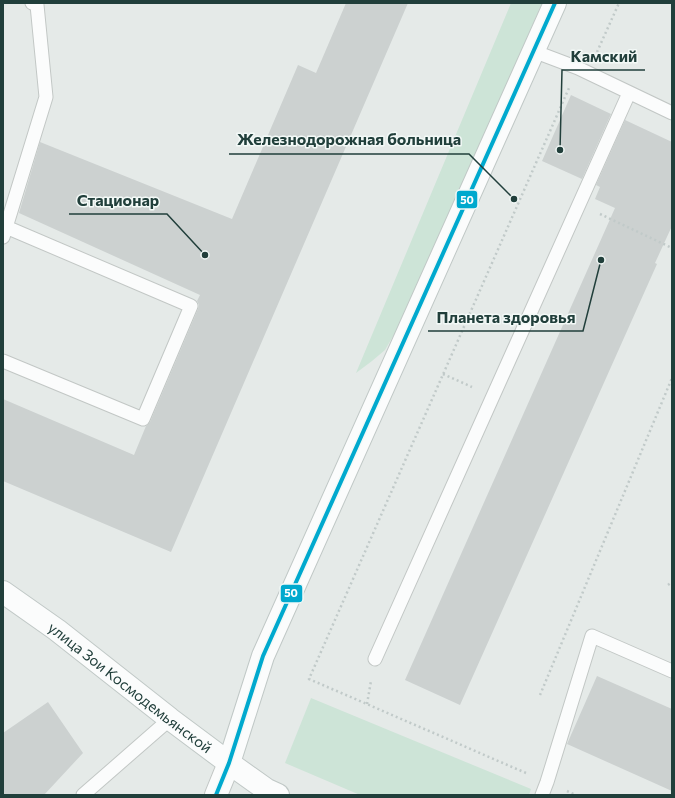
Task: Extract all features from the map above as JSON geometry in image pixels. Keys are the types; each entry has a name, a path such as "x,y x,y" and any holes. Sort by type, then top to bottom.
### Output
{"main road":[{"path":"216,795 230,763 263,656 555,3"},
{"name":"улица Зои Космодемьянской","path":"3,592 57,630 170,719 267,790 278,795"}],"lane":[{"path":"3,361 144,419 191,306 5,232 46,97 37,5 32,3"},
{"path":"533,51 578,68 672,114"},
{"path":"375,659 630,93"},
{"path":"542,795 592,636 672,671"},
{"path":"84,795 170,719"}],"path":[{"path":"576,795 309,679 578,68 594,60 619,3"},
{"path":"579,204 672,248"},
{"path":"443,374 493,396"},
{"path":"540,695 672,378"},
{"path":"668,584 672,582"}],"green space":[{"path":"511,3 542,3 410,307 385,350 356,373"},
{"path":"311,698 531,789 529,795 360,795 285,763"}],"building":[{"path":"346,3 408,3 171,552 3,481 3,399 134,455 146,426 150,422 199,305 197,301 200,295 19,213 40,142 232,219 298,65 316,73"},
{"path":"571,95 611,114 582,179 542,161"},
{"path":"625,120 672,142 672,226 655,263 657,264 460,705 405,680 615,208 595,199 600,187 596,185"},
{"path":"597,676 672,709 672,791 567,744"},
{"path":"48,702 83,753 44,795 3,795 3,733"}],"transit line":[{"name":"50","path":"216,795 229,763 263,656 555,3"}],"place":[{"name":"Камский","path":"560,150"},
{"name":"Железнодорожная больница","path":"514,199"},
{"name":"Стационар","path":"205,255"},
{"name":"Планета здоровья","path":"601,260"}]}
